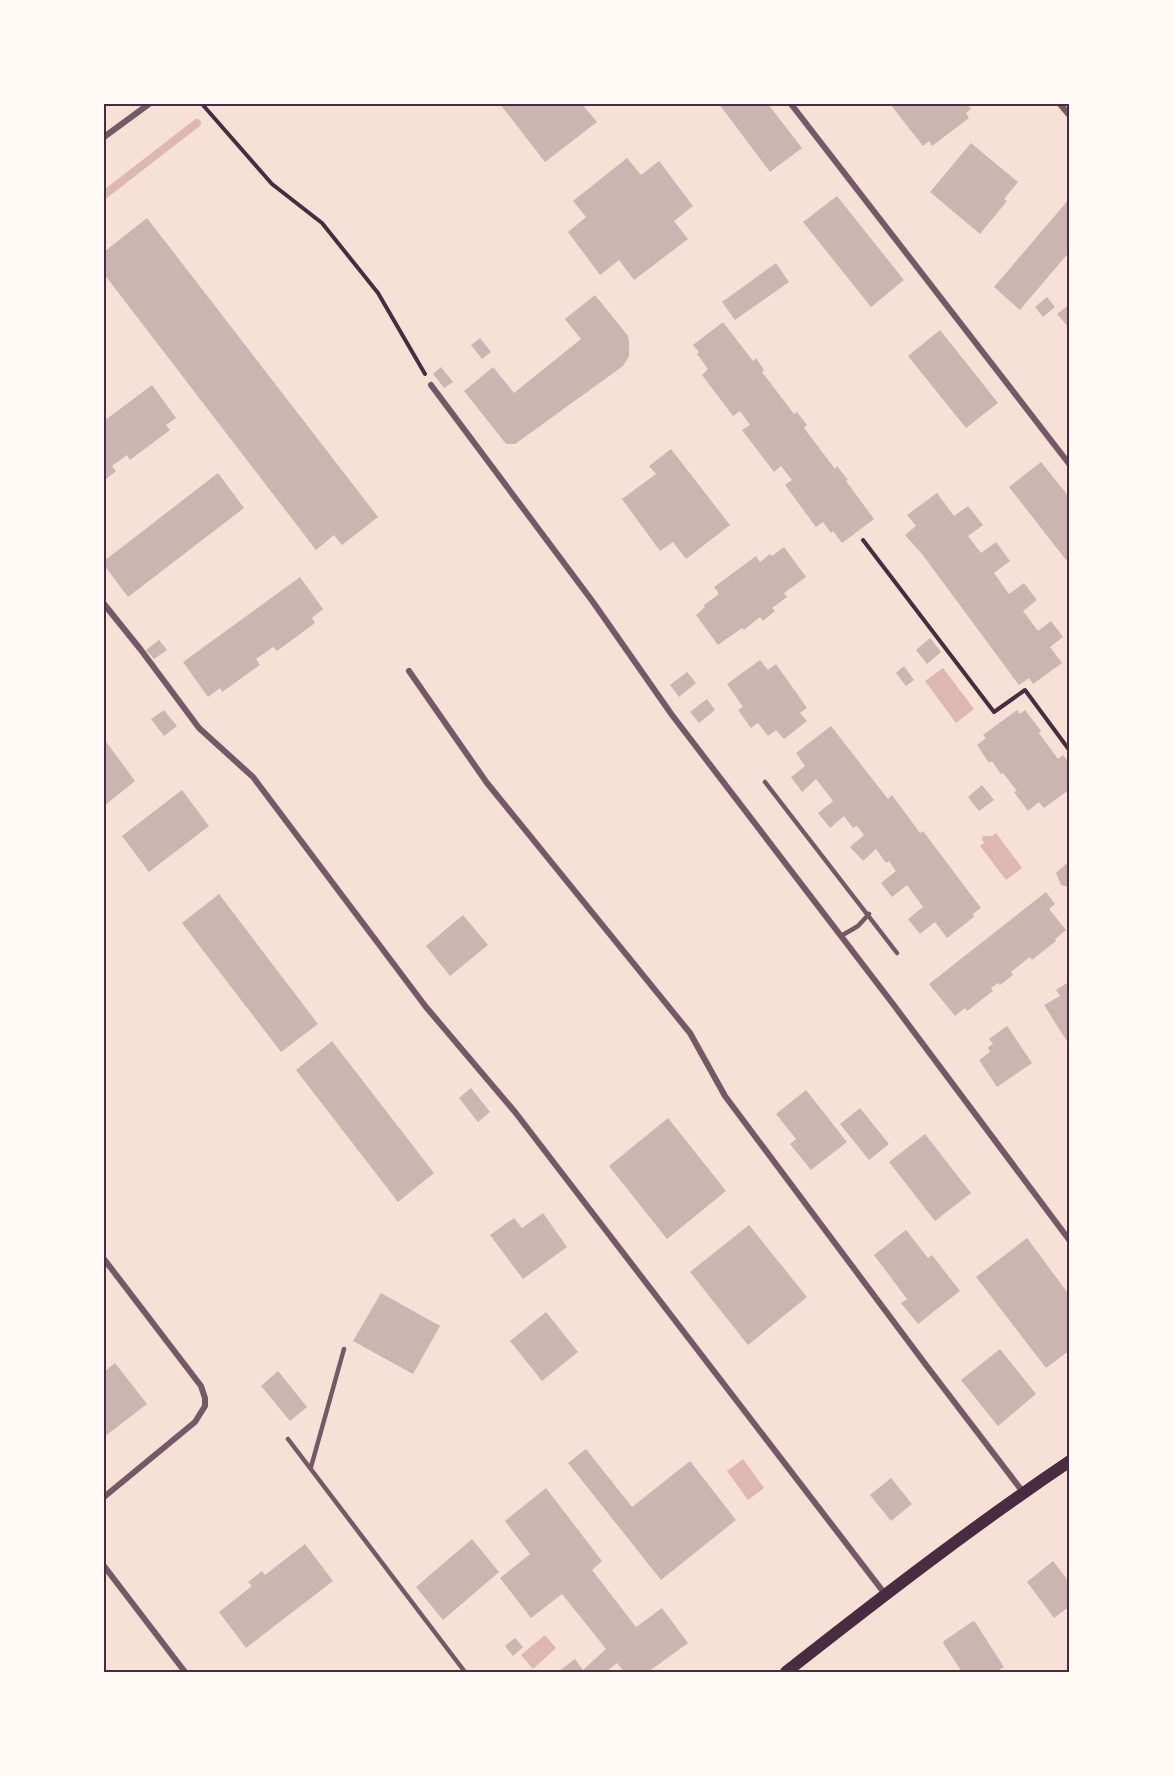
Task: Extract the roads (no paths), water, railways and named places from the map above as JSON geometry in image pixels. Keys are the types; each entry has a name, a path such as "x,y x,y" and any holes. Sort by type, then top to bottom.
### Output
{"main road":[{"path":"786,1672 885,1594 1023,1492 1070,1461"}],"street":[{"path":"104,137 149,104"},
{"path":"791,104 1070,465"},
{"path":"1060,104 1070,116"},
{"path":"431,385 593,602 672,715 842,936 1070,1241"},
{"path":"104,604 199,728 253,777 426,1007 515,1112 885,1594"},
{"path":"409,671 487,783 690,1033 725,1096 1023,1492"},
{"path":"104,1259 186,1365 201,1386 205,1398 203,1410 195,1422 104,1497"},
{"path":"104,1566 185,1672"}],"lane":[{"path":"765,782 897,953"},
{"path":"842,936 858,926 869,914"},
{"path":"311,1467 345,1349"},
{"path":"288,1438 465,1672"}],"waterway":[{"path":"104,195 197,123"}]}
